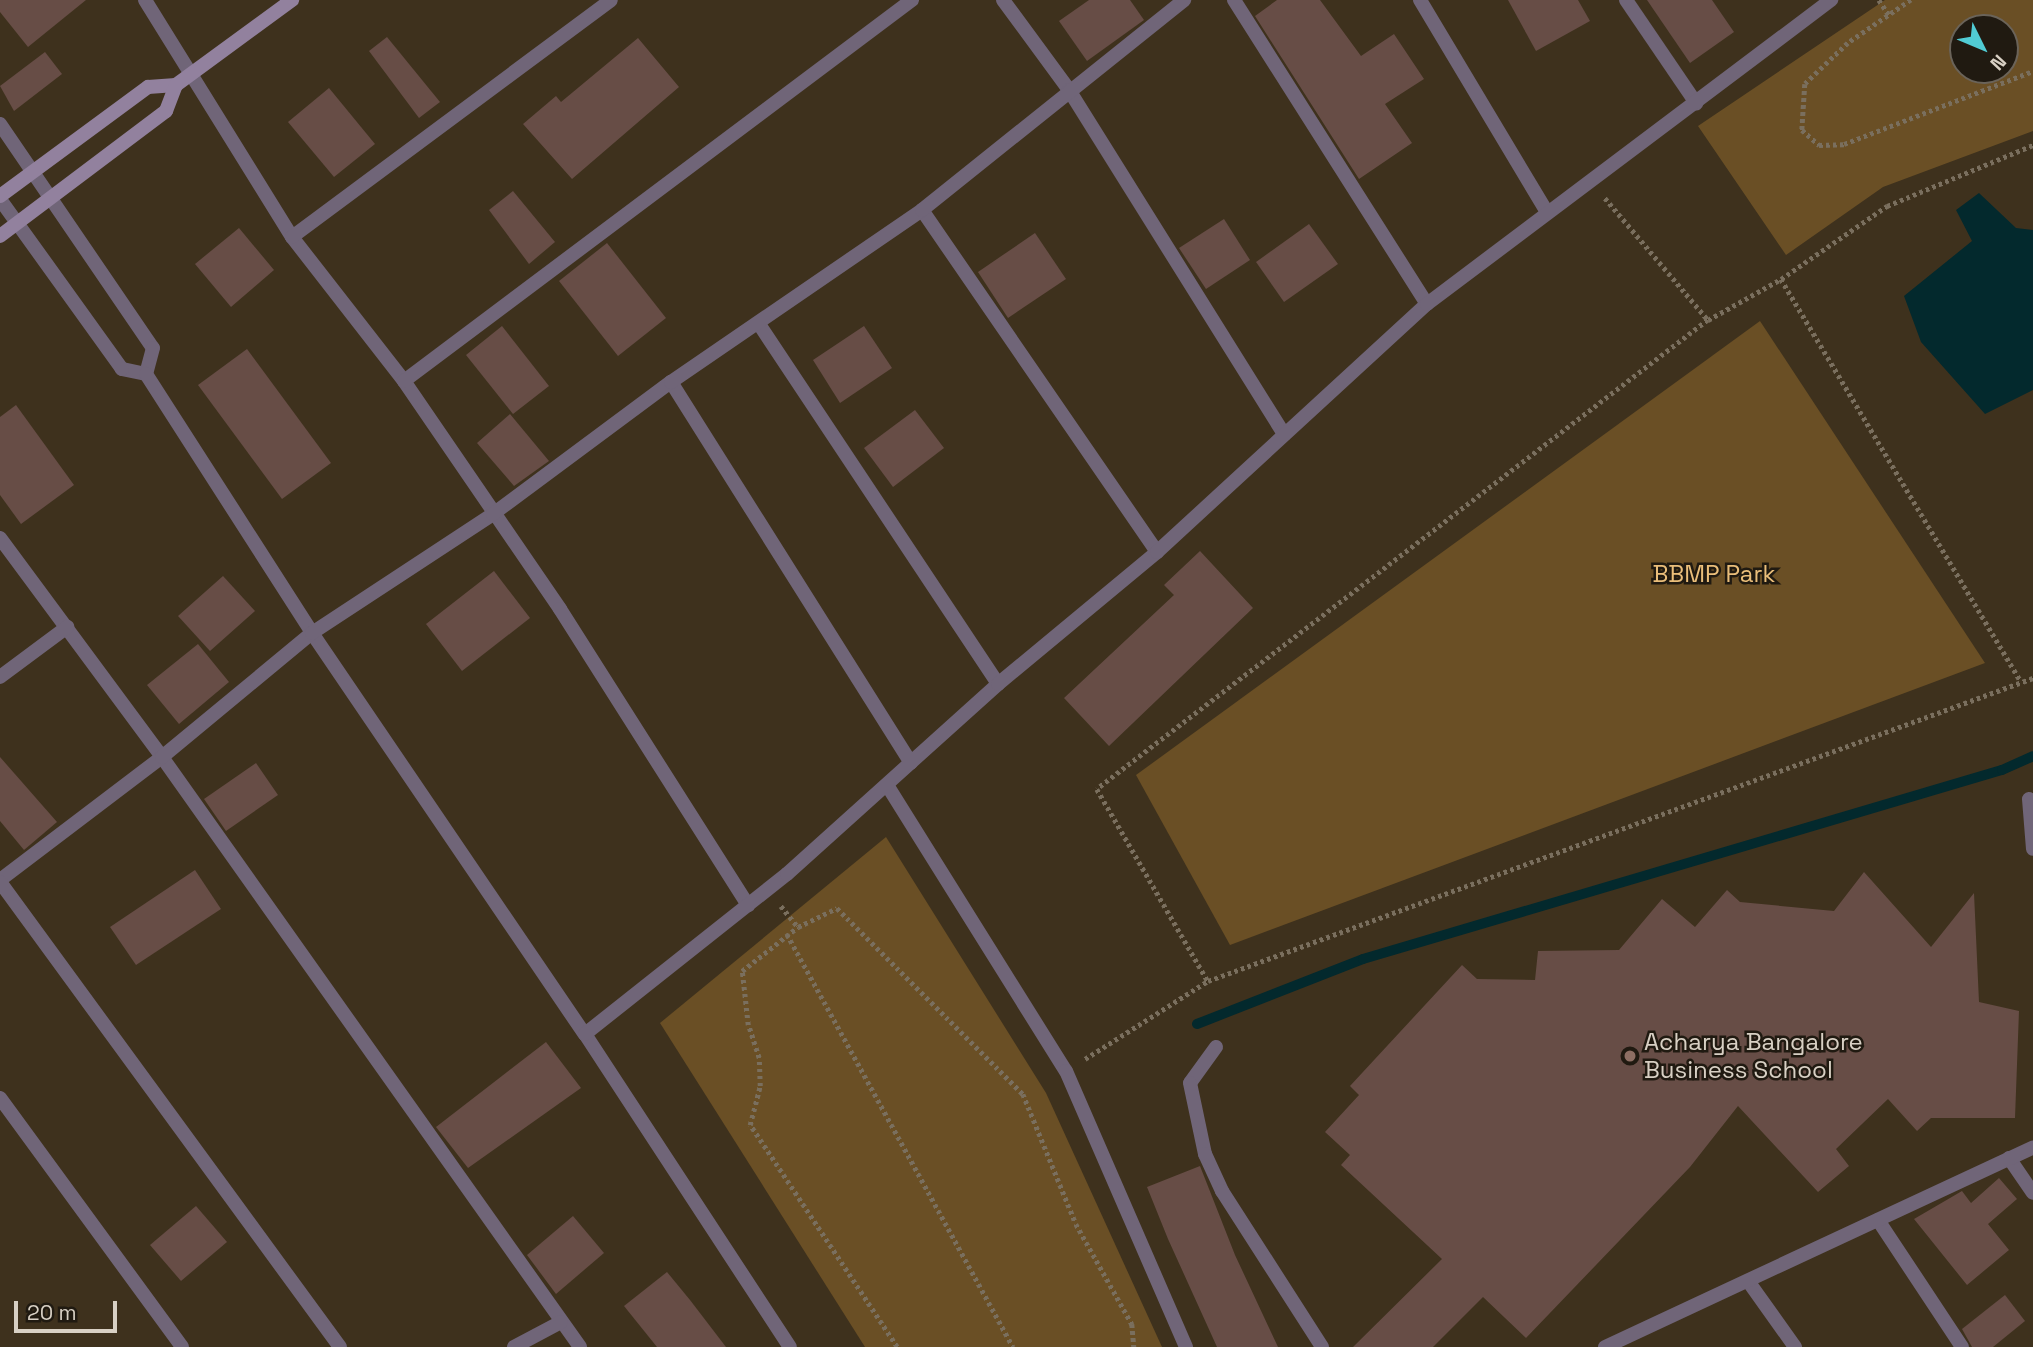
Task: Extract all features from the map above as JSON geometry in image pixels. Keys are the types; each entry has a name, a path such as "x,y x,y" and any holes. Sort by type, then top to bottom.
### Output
{"street":[{"path":"145,0 292,237 404,381 559,609 748,905"},
{"path":"292,0 176,85 148,87 0,198 122,369 146,374 312,633 585,1034 790,1347"},
{"path":"292,237 611,0"},
{"path":"404,381 912,0"},
{"path":"1003,0 1069,90 1284,434"},
{"path":"340,1347 0,881 162,757 312,633 493,514 671,382 922,210 1184,0"},
{"path":"1234,0 1427,304"},
{"path":"1420,0 1547,212"},
{"path":"1626,0 1696,103"},
{"path":"585,1034 748,905 887,785 998,684 1157,552 1427,304 1589,179 1696,103 1831,0"},
{"path":"0,236 166,111 176,85"},
{"path":"0,124 153,348 146,374"},
{"path":"922,210 1157,552"},
{"path":"759,324 998,684"},
{"path":"671,382 911,763"},
{"path":"0,538 162,757 580,1347"},
{"path":"0,677 67,627"},
{"path":"887,785 1066,1071 1186,1347"},
{"path":"2029,799 2033,849"},
{"path":"1216,1047 1189,1083 1205,1154 1222,1191 1322,1347"},
{"path":"0,1098 182,1347"},
{"path":"1613,1345 2033,1147"},
{"path":"2009,1158 2033,1194"},
{"path":"1878,1220 1962,1347"},
{"path":"1748,1280 1795,1347"},
{"path":"514,1347 561,1322"}],"path":[{"path":"1879,0 1889,15"},
{"path":"1911,0 1848,43 1805,84 1802,130 1819,145 1844,144 2033,71"},
{"path":"1208,981 1097,789 1708,320 1781,279 1887,206 2033,145"},
{"path":"1589,179 1708,320"},
{"path":"1781,279 2021,681"},
{"path":"1066,1071 1208,981 2033,678"},
{"path":"897,1347 750,1125 760,1086 760,1058 748,1025 742,971 787,934 837,908 844,911 909,984 1023,1094 1076,1224 1132,1324 1134,1347"},
{"path":"787,934 1013,1347"}],"green space":[{"path":"1885,0 2033,0 2033,131 1883,187 1786,255 1698,126"},
{"name":"BBMP Park","path":"1760,321 1985,663 1230,945 1136,775"},
{"path":"886,837 1046,1093 1162,1347 865,1347 660,1023"}],"water":[{"path":"1979,193 2016,228 2033,230 2033,390 1985,414 1921,342 1904,296 1972,241 1956,210"}],"building":[{"path":"0,0 86,0 28,47 0,12"},
{"path":"1089,0 1130,0 1144,20 1087,61 1059,21"},
{"path":"1277,0 1320,0 1361,56 1394,34 1424,79 1385,104 1412,143 1359,179 1255,16"},
{"path":"1508,0 1578,0 1590,21 1536,51"},
{"path":"1647,0 1712,0 1734,32 1690,63"},
{"path":"387,37 440,102 419,118 369,51"},
{"path":"638,38 679,87 572,179 523,124 556,96 561,102"},
{"path":"45,52 62,74 14,111 0,86"},
{"path":"329,88 375,144 334,177 288,122"},
{"path":"513,191 555,242 529,264 489,210"},
{"path":"1224,219 1250,260 1206,289 1179,248"},
{"path":"1309,224 1338,264 1284,302 1256,262"},
{"path":"239,228 274,270 231,307 195,264"},
{"path":"1035,233 1066,279 1008,318 978,272"},
{"path":"607,243 666,318 618,356 559,281"},
{"path":"502,326 549,386 513,414 466,355"},
{"path":"864,326 892,368 840,403 813,360"},
{"path":"247,349 331,463 282,499 198,385"},
{"path":"16,405 74,485 21,524 0,495 0,417"},
{"path":"915,410 944,448 893,487 864,448"},
{"path":"510,414 549,461 514,486 477,443"},
{"path":"1200,551 1253,608 1109,746 1064,698 1174,595 1164,585"},
{"path":"494,571 530,618 462,671 426,624"},
{"path":"223,576 255,611 210,651 178,616"},
{"path":"198,644 229,682 179,724 147,685"},
{"path":"0,757 57,822 24,850 0,821"},
{"path":"256,763 278,795 226,831 204,799"},
{"path":"195,870 221,909 136,965 110,927"},
{"name":"Acharya Bangalore Business School","path":"1864,872 1931,947 1974,893 1979,1002 2019,1011 2015,1118 1931,1118 1917,1131 1888,1099 1836,1149 1849,1166 1818,1192 1738,1106 1690,1167 1526,1338 1483,1297 1433,1347 1353,1347 1442,1259 1341,1165 1350,1155 1325,1132 1359,1095 1350,1086 1462,965 1477,979 1535,980 1538,951 1619,950 1662,899 1695,927 1727,890 1740,902 1834,911"},
{"path":"546,1042 581,1088 468,1168 436,1127"},
{"path":"1200,1166 1235,1255 1278,1347 1217,1347 1168,1239 1147,1187"},
{"path":"1999,1178 2017,1199 1988,1224 2009,1250 1967,1285 1914,1219 1962,1191 1971,1203"},
{"path":"196,1206 227,1242 181,1281 150,1245"},
{"path":"573,1216 604,1253 556,1294 527,1255"},
{"path":"667,1272 726,1347 657,1347 624,1306"},
{"path":"2005,1295 2025,1321 1993,1347 1972,1347 1962,1329"}],"waterway":[{"path":"1197,1024 1363,959 2002,770 2033,756"}],"place":[{"name":"Acharya Bangalore Business School","path":"1630,1056"}]}
